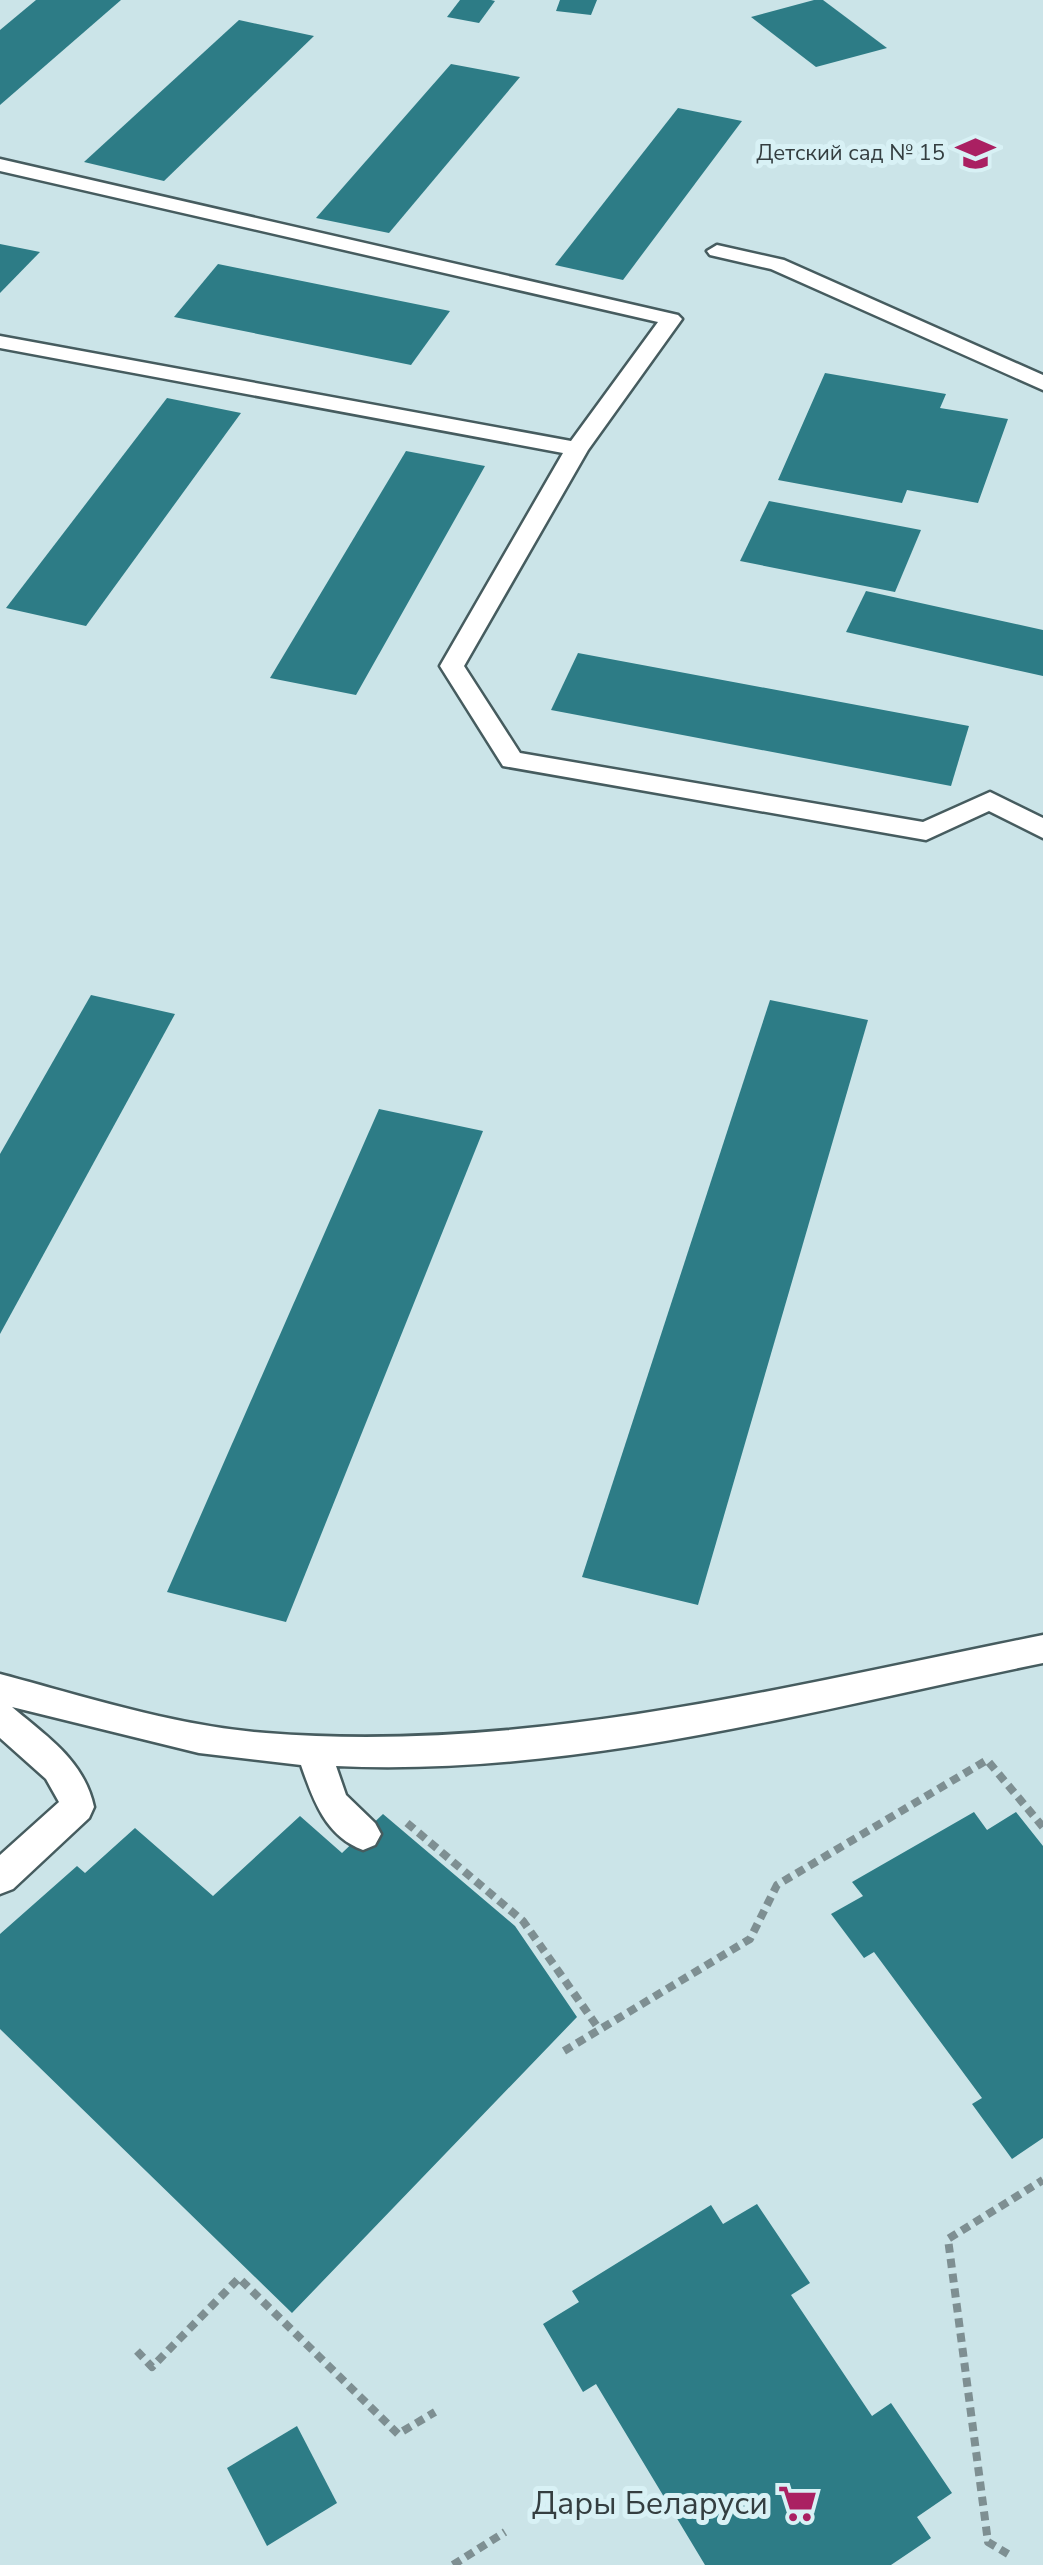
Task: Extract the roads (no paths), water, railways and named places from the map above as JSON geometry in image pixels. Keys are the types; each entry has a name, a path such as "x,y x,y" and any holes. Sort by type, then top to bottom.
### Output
{"lane":[{"path":"0,164 671,319 577,449 452,666 512,760 926,831 990,800 1043,829"},
{"path":"718,251 777,264 1043,382"},
{"path":"0,342 577,449"},
{"path":"0,1689 167,1732 264,1748 430,1753 627,1730 1043,1649"},
{"path":"0,1717 67,1778 76,1790 77,1807 0,1878"},
{"path":"313,1750 332,1804 362,1834"}],"place":[{"name":"Детский сад № 15","path":"975,153"},
{"name":"Дары Беларуси","path":"798,2503"}]}
